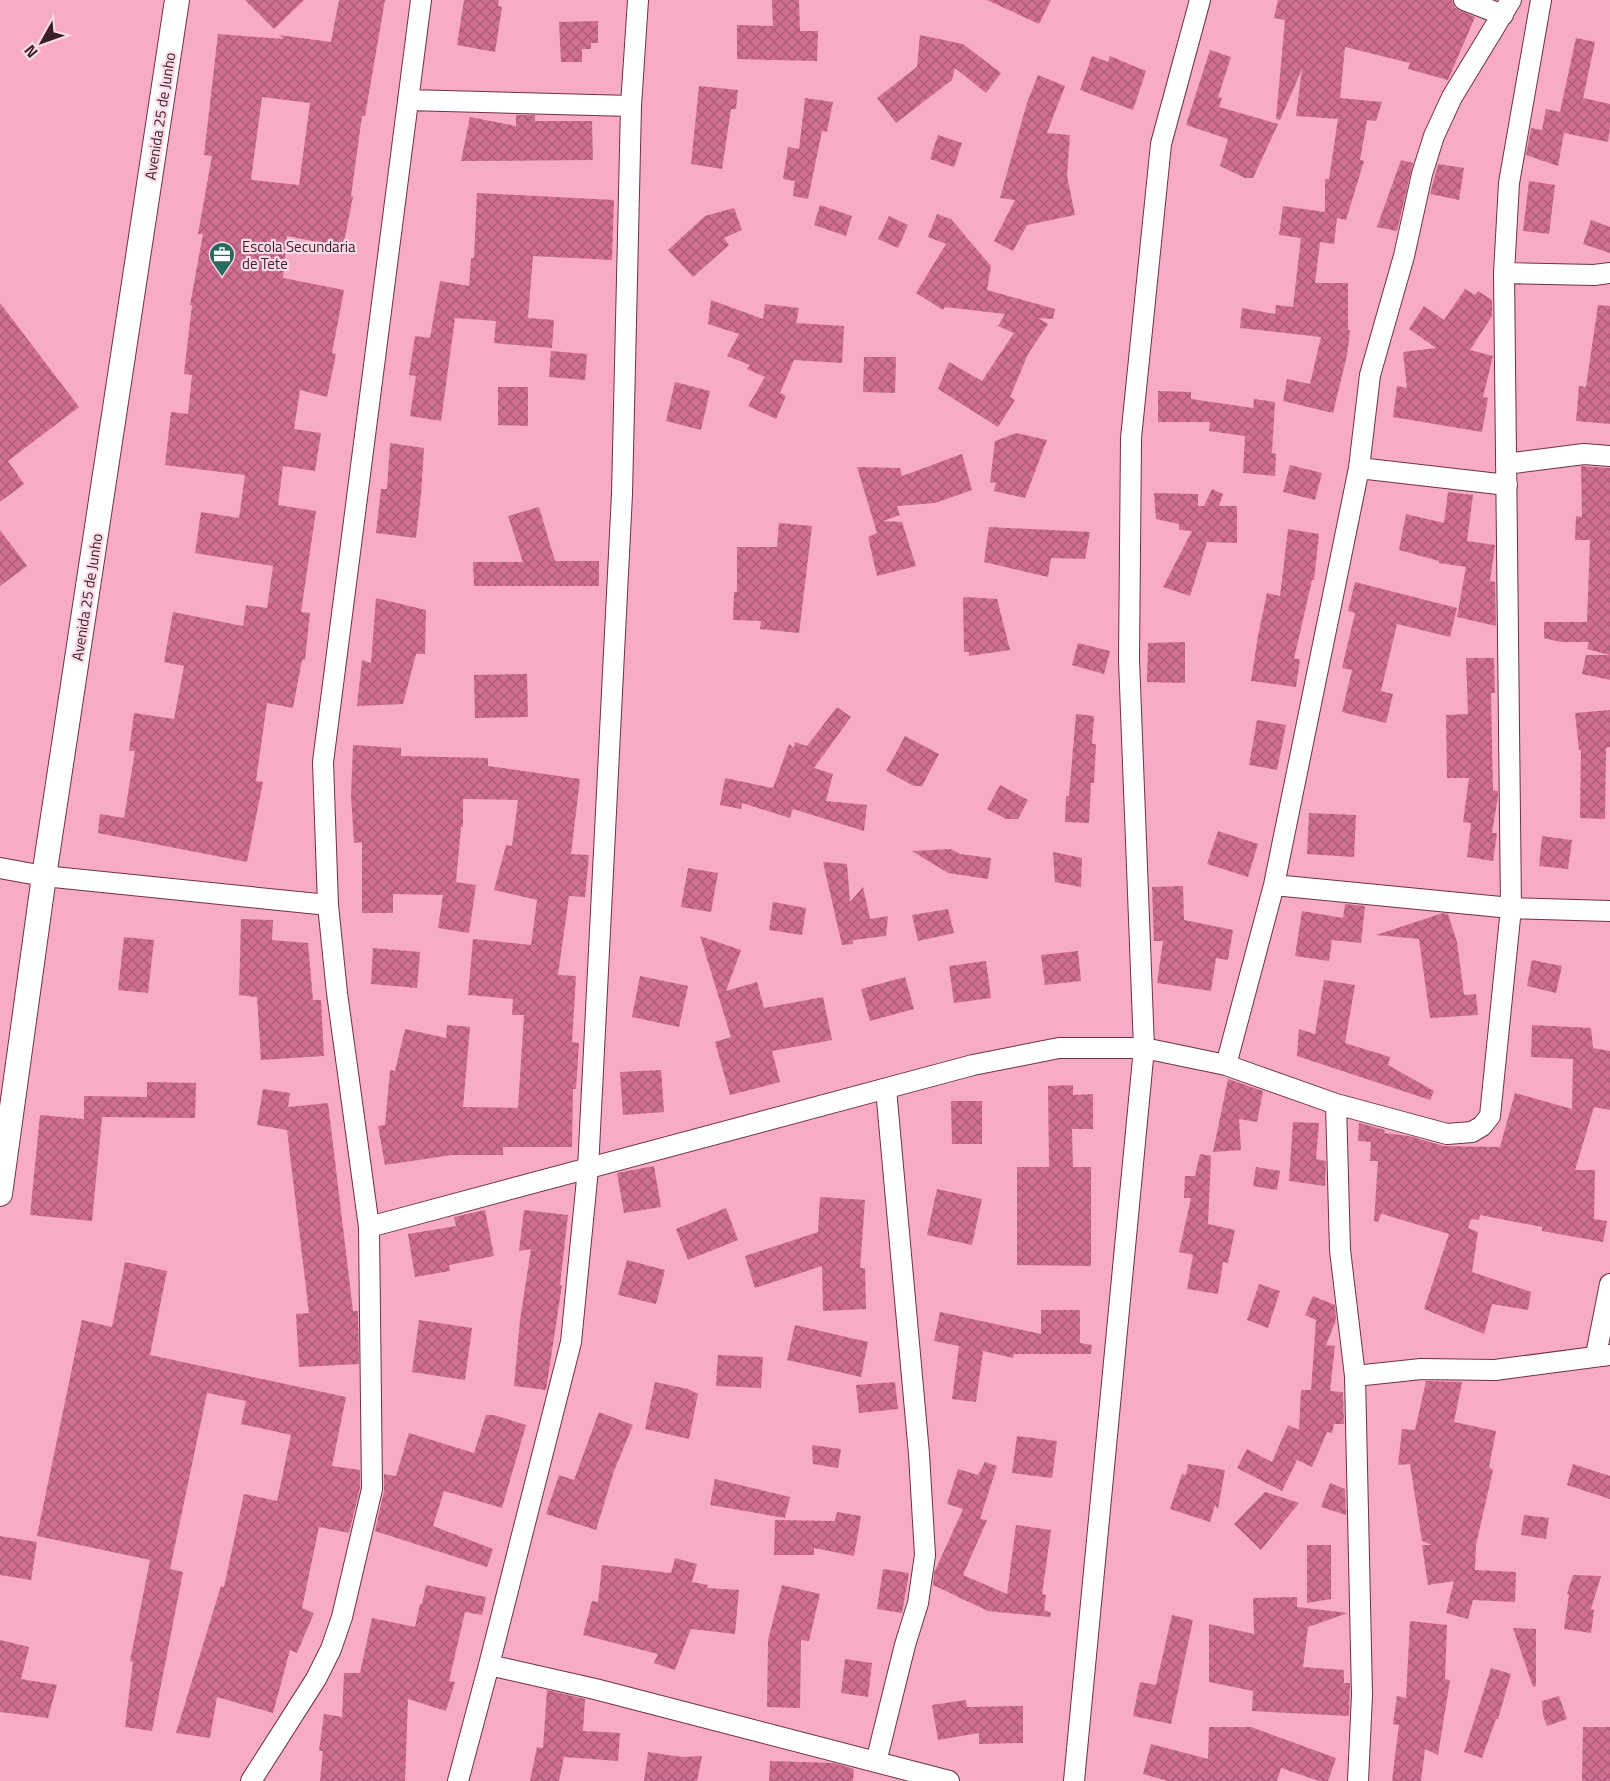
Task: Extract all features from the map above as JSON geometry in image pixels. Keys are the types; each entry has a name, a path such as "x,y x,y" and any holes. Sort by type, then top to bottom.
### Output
{"street":[{"name":"Avenida 25 de Junho","path":"0,1194 45,876 177,0"},
{"path":"251,1781 316,1679 331,1650 342,1617 372,1489 369,1227 337,993 328,905 323,762 421,0"},
{"path":"458,1781 571,1342 588,1169 622,494 631,106 638,0"},
{"path":"1074,1781 1144,1048 1129,660 1131,438 1161,144 1200,0"},
{"path":"1226,1065 1274,885 1359,468 1370,375 1404,256 1422,174 1434,136 1452,98 1507,7 1464,0"},
{"path":"369,1227 973,1065 1059,1048 1144,1048 1226,1065 1336,1104 1447,1134 1472,1132 1482,1126 1490,1116 1511,908 1504,273 1509,183 1541,0"},
{"path":"408,100 631,106"},
{"path":"1504,273 1594,275 1610,273"},
{"path":"1506,464 1584,454 1610,456"},
{"path":"1359,468 1508,485"},
{"path":"0,868 45,876 328,905"},
{"path":"1274,885 1511,908 1610,911"},
{"path":"876,1762 904,1645 918,1603 925,1555 919,1454 886,1089"},
{"path":"1336,1104 1340,1250 1355,1376 1362,1695 1358,1781"},
{"path":"1355,1376 1421,1369 1495,1370 1603,1355 1610,1284"},
{"path":"489,1665 596,1689 949,1781"}],"building":[{"path":"245,0 304,0 274,29"},
{"path":"339,0 385,0 365,116 362,116 351,196 353,197 343,247 287,236 283,278 344,290 332,353 336,354 327,397 300,390 294,429 321,433 315,471 283,466 278,505 316,511 301,612 310,613 305,660 302,660 293,708 267,703 256,781 263,782 247,862 98,833 100,814 124,818 135,751 129,751 134,713 174,719 184,666 164,662 173,612 243,626 246,605 267,608 273,566 195,553 201,512 239,518 245,475 165,465 171,412 188,414 192,375 184,374 192,305 190,305 203,234 198,234 212,156 204,155 218,34 284,39 279,35 331,42","holes":["262,97 310,103 299,185 251,180"]},
{"path":"464,0 499,0 498,6 502,7 495,52 457,45"},
{"path":"772,0 799,0 800,31 818,31 817,61 737,59 737,25 773,26"},
{"path":"987,0 1051,0 1039,24"},
{"path":"1278,0 1452,0 1455,8 1475,17 1448,80 1408,69 1410,63 1345,47 1340,98 1382,102 1376,121 1367,120 1360,160 1364,161 1346,220 1337,218 1334,244 1320,242 1315,283 1348,283 1348,330 1350,330 1347,355 1333,413 1283,401 1287,379 1310,384 1321,337 1240,328 1242,308 1275,314 1276,305 1293,307 1301,238 1279,235 1283,206 1325,212 1325,179 1329,179 1338,119 1296,116 1302,69 1280,120 1276,119 1285,20 1274,18"},
{"path":"598,21 598,43 591,43 591,49 582,49 582,62 561,62 559,22"},
{"path":"920,35 963,44 1001,73 986,93 955,68 952,80 896,123 877,98 917,67"},
{"path":"1576,38 1595,42 1583,98 1610,104 1610,129 1608,142 1564,133 1558,166 1526,155 1531,128 1542,130 1546,109 1560,112"},
{"path":"1210,50 1231,57 1218,97 1222,98 1219,107 1278,124 1253,178 1245,178 1220,166 1228,139 1186,125"},
{"path":"1092,56 1108,62 1110,56 1146,71 1133,110 1080,90"},
{"path":"1038,75 1065,86 1047,133 1070,135 1067,176 1075,215 1027,225 1013,251 994,241 1015,200 1000,198 1027,103"},
{"path":"699,86 738,90 736,109 731,109 722,169 691,164"},
{"path":"805,98 833,102 827,132 822,131 808,199 793,196 795,181 783,179 788,147 799,149"},
{"path":"516,115 535,115 535,121 592,121 593,160 461,161 470,117 516,126"},
{"path":"938,135 962,143 954,167 930,159"},
{"path":"1401,160 1413,163 1397,231 1377,227"},
{"path":"1438,164 1464,168 1459,200 1430,194"},
{"path":"1529,181 1555,185 1549,234 1523,231"},
{"path":"477,193 614,200 612,260 533,256 528,318 554,320 552,348 494,343 496,321 455,318 441,421 410,416 416,376 409,375 415,336 430,338 440,281 469,286 471,258 474,258"},
{"path":"820,205 852,216 846,236 814,225"},
{"path":"734,208 742,230 724,238 729,245 693,277 668,250 705,216"},
{"path":"937,214 951,219 991,266 987,290 1055,309 1053,319 1038,318 1048,324 1028,354 1010,397 1015,400 998,427 938,389 949,362 982,381 1014,333 998,326 1005,314 945,307 943,310 916,293 946,244 928,237"},
{"path":"889,216 908,225 898,248 878,239"},
{"path":"1591,220 1610,227 1610,253 1583,244"},
{"path":"1465,289 1475,295 1478,291 1492,300 1492,316 1470,350 1493,356 1483,397 1488,398 1482,432 1393,417 1397,386 1407,388 1403,352 1436,348 1409,329 1424,306 1444,320"},
{"path":"711,300 763,319 765,304 799,308 796,323 844,326 842,363 794,360 780,393 786,396 776,419 748,406 765,377 747,369 750,365 727,356 739,334 708,324"},
{"path":"0,303 79,407 8,461 24,484 0,502"},
{"path":"1598,305 1610,306 1610,424 1576,421 1579,386 1586,387"},
{"path":"551,351 587,354 585,380 549,377"},
{"path":"864,357 896,357 895,393 863,392"},
{"path":"675,382 710,391 701,430 666,421"},
{"path":"498,387 528,387 528,426 498,425"},
{"path":"1158,391 1191,392 1191,399 1253,408 1254,399 1275,402 1272,453 1276,454 1275,476 1243,473 1245,436 1209,431 1210,422 1158,422"},
{"path":"1016,433 1047,440 1025,498 994,491 996,482 990,483 995,441"},
{"path":"390,443 424,448 416,538 376,533 381,489 387,489"},
{"path":"962,454 972,490 935,503 897,506 900,515 883,521 902,522 916,566 877,576 868,537 877,533 857,467 900,468 902,476"},
{"path":"1290,465 1322,473 1315,500 1283,492"},
{"path":"1581,466 1610,468 1610,655 1587,649 1589,642 1561,642 1544,638 1544,622 1587,622 1590,540 1575,540 1576,516 1582,517"},
{"path":"1212,489 1223,494 1219,506 1237,506 1237,543 1207,542 1190,596 1163,587 1192,531 1179,530 1179,524 1156,519 1154,493 1198,494 1198,506 1204,506"},
{"path":"1448,492 1473,495 1467,541 1495,545 1490,581 1495,582 1496,626 1457,617 1466,567 1439,563 1439,561 1399,550 1406,514 1444,523"},
{"path":"539,507 555,561 599,561 599,586 474,586 473,562 523,562 508,516"},
{"path":"779,523 812,526 799,633 760,629 761,621 733,620 734,592 737,592 737,547 777,547"},
{"path":"989,527 1090,532 1085,559 1051,558 1048,577 984,562"},
{"path":"1288,529 1319,534 1314,580 1312,580 1294,659 1300,659 1296,687 1251,681 1267,593 1280,596"},
{"path":"0,530 27,566 0,586"},
{"path":"1355,582 1457,608 1450,637 1397,624 1381,691 1393,694 1386,723 1342,712 1352,670 1342,668 1355,613 1348,611"},
{"path":"376,598 426,610 425,654 416,654 403,704 357,706 362,660 371,663"},
{"path":"963,598 997,599 1010,650 969,656 969,652 964,652"},
{"path":"1185,642 1185,683 1147,682 1148,643"},
{"path":"1078,643 1110,651 1104,674 1072,665"},
{"path":"1586,655 1610,655 1610,680 1582,674"},
{"path":"1466,658 1494,658 1495,693 1491,693 1493,790 1498,791 1498,796 1492,833 1497,833 1493,861 1467,857 1471,823 1463,822 1469,778 1447,778 1446,715 1468,714"},
{"path":"527,674 528,717 475,718 474,675"},
{"path":"837,707 851,717 814,768 833,774 826,801 867,805 864,831 793,809 790,818 742,803 741,809 720,805 725,778 773,788 789,744 794,748 795,742 807,746"},
{"path":"1610,710 1610,747 1606,748 1605,819 1580,818 1581,750 1579,750 1575,713"},
{"path":"1076,714 1094,716 1092,744 1096,744 1089,823 1065,822"},
{"path":"1257,720 1286,725 1277,770 1249,765"},
{"path":"905,736 939,754 922,786 914,786 886,771"},
{"path":"353,745 401,748 401,756 488,758 488,766 580,779 571,854 589,855 585,897 569,896 558,975 576,976 572,1042 579,1043 576,1089 573,1089 572,1147 503,1147 503,1155 452,1155 385,1165 378,1126 385,1125 390,1070 395,1071 405,1029 446,1038 447,1025 470,1027 463,1107 518,1108 524,1015 512,1015 513,999 468,995 473,939 531,945 537,900 494,890 506,845 512,846 518,800 463,799 463,827 461,827 456,882 476,885 469,933 438,928 443,895 393,894 393,913 362,913 362,842 354,843 351,796"},
{"path":"1000,785 1028,800 1018,819 1006,819 987,809"},
{"path":"1309,813 1356,815 1354,857 1307,854"},
{"path":"1218,831 1258,844 1248,877 1207,864"},
{"path":"1542,836 1572,840 1568,869 1539,866"},
{"path":"951,849 960,854 991,858 988,879 948,873 912,851"},
{"path":"1053,852 1082,858 1081,887 1055,882"},
{"path":"823,862 847,864 850,902 863,887 870,919 888,916 886,936 853,940 853,944 842,945"},
{"path":"688,868 718,873 711,912 681,907"},
{"path":"1183,886 1184,920 1233,930 1228,960 1216,958 1211,991 1157,983 1163,941 1154,941 1152,887"},
{"path":"773,902 806,908 802,935 769,930"},
{"path":"1345,904 1365,906 1361,943 1332,940 1329,961 1295,956 1302,911 1343,918"},
{"path":"948,909 954,933 918,941 912,915"},
{"path":"1443,913 1448,914 1457,942 1464,995 1476,994 1478,1015 1430,1018 1419,939 1376,935"},
{"path":"241,919 273,920 272,940 308,943 313,1000 321,1000 324,1056 261,1060 257,997 239,995"},
{"path":"700,936 741,950 726,991 757,982 764,1008 823,997 832,1040 772,1051 780,1082 730,1095 715,1042 731,1037"},
{"path":"124,937 154,940 148,993 118,990"},
{"path":"373,948 420,952 417,988 371,984"},
{"path":"1078,951 1081,981 1045,985 1041,955"},
{"path":"1532,960 1562,966 1556,993 1527,986"},
{"path":"986,961 991,998 954,1003 949,966"},
{"path":"640,976 688,986 679,1027 632,1017"},
{"path":"905,977 914,1009 870,1021 861,989"},
{"path":"1324,980 1355,985 1345,1043 1390,1057 1388,1065 1434,1091 1430,1100 1297,1056 1299,1029 1315,1034"},
{"path":"1532,1025 1591,1028 1593,1048 1610,1051 1610,1110 1594,1107 1575,1170 1595,1170 1594,1219 1607,1221 1603,1242 1542,1231 1542,1227 1480,1215 1479,1220 1471,1219 1468,1228 1478,1232 1472,1272 1531,1292 1528,1310 1492,1304 1484,1334 1424,1309 1449,1234 1382,1214 1386,1203 1378,1222 1374,1221 1378,1161 1370,1161 1371,1142 1358,1141 1359,1123 1385,1130 1384,1133 1409,1136 1444,1146 1500,1147 1515,1093 1572,1109 1573,1059 1531,1057"},
{"path":"661,1070 664,1112 623,1115 620,1072"},
{"path":"1228,1079 1263,1091 1257,1122 1239,1119 1241,1150 1213,1152"},
{"path":"147,1082 196,1083 195,1118 102,1117 92,1221 30,1215 40,1115 84,1119 84,1096 147,1097"},
{"path":"1073,1085 1073,1095 1093,1094 1093,1129 1072,1129 1073,1167 1091,1167 1091,1266 1017,1265 1017,1167 1049,1167 1048,1086"},
{"path":"263,1089 290,1093 288,1107 328,1103 353,1311 358,1311 359,1364 299,1367 296,1314 309,1313 287,1130 257,1125"},
{"path":"951,1101 982,1101 982,1144 952,1144"},
{"path":"1293,1122 1319,1123 1316,1159 1326,1161 1325,1186 1289,1181"},
{"path":"1200,1154 1211,1156 1208,1224 1235,1230 1228,1263 1223,1262 1218,1294 1187,1289 1193,1255 1179,1252 1191,1198 1184,1198 1185,1176 1195,1176"},
{"path":"654,1166 661,1207 624,1213 617,1173"},
{"path":"1256,1167 1280,1171 1277,1190 1253,1186"},
{"path":"937,1189 982,1199 972,1245 927,1235"},
{"path":"820,1197 865,1200 860,1268 865,1268 866,1309 823,1311 822,1266 755,1288 745,1256 818,1232"},
{"path":"726,1208 738,1240 688,1260 676,1229"},
{"path":"485,1210 494,1256 449,1265 450,1271 415,1277 408,1234 456,1226 454,1217"},
{"path":"524,1210 568,1215 560,1285 562,1285 546,1390 514,1386 520,1320 531,1249 519,1251"},
{"path":"627,1260 665,1270 656,1304 618,1295"},
{"path":"125,1262 167,1271 150,1355 346,1397 332,1466 360,1470 360,1488 349,1533 319,1527 302,1608 314,1613 297,1653 290,1650 273,1713 217,1697 210,1738 176,1733 221,1586 224,1587 244,1494 277,1501 291,1435 241,1424 246,1401 207,1393 170,1569 183,1572 152,1731 125,1727 133,1662 130,1661 150,1560 37,1536 82,1320 112,1327"},
{"path":"1259,1284 1280,1291 1268,1328 1247,1320"},
{"path":"1313,1296 1335,1305 1336,1320 1326,1345 1335,1346 1330,1391 1343,1392 1344,1424 1334,1424 1332,1433 1327,1432 1312,1467 1297,1460 1282,1491 1237,1468 1247,1449 1272,1462 1288,1425 1299,1430 1301,1390 1311,1390 1316,1320 1305,1315"},
{"path":"1041,1310 1080,1310 1080,1343 1092,1345 1091,1354 1014,1354 1013,1358 983,1351 976,1402 952,1399 959,1346 934,1341 940,1312 1041,1334"},
{"path":"419,1320 472,1328 465,1380 412,1372"},
{"path":"795,1325 868,1342 861,1377 787,1360"},
{"path":"718,1355 763,1357 761,1388 716,1386"},
{"path":"1426,1381 1462,1382 1454,1422 1496,1431 1489,1467 1493,1470 1476,1545 1475,1570 1516,1572 1515,1602 1473,1600 1468,1619 1446,1613 1454,1581 1428,1585 1422,1545 1432,1545 1422,1541 1410,1464 1398,1465 1402,1429 1415,1430"},
{"path":"655,1382 688,1389 698,1394 689,1439 645,1429"},
{"path":"895,1382 898,1409 859,1413 856,1385"},
{"path":"599,1412 633,1425 614,1471 596,1530 546,1514 559,1475 574,1480"},
{"path":"486,1415 494,1415 526,1425 502,1508 444,1491 433,1526 493,1549 487,1567 375,1531 384,1491 384,1474 396,1476 409,1433 474,1453"},
{"path":"1017,1436 1057,1441 1052,1478 1012,1473"},
{"path":"812,1445 841,1449 838,1468 813,1464"},
{"path":"985,1462 997,1466 980,1519 987,1520 963,1575 1007,1594 1016,1525 1051,1530 1042,1594 1046,1595 1044,1610 1051,1613 1050,1617 988,1611 933,1585 934,1573 963,1509 947,1504 958,1469 978,1475"},
{"path":"1188,1464 1225,1470 1218,1509 1215,1505 1210,1522 1170,1509 1182,1474 1186,1475"},
{"path":"1573,1464 1610,1476 1610,1499 1567,1485"},
{"path":"715,1479 790,1497 785,1518 710,1505"},
{"path":"1330,1483 1345,1489 1346,1515 1321,1507"},
{"path":"1265,1492 1299,1503 1261,1550 1234,1524"},
{"path":"837,1512 861,1516 854,1556 814,1548 814,1555 774,1555 775,1520 835,1521"},
{"path":"1524,1515 1549,1518 1546,1539 1521,1535"},
{"path":"0,1536 37,1542 31,1580 0,1575"},
{"path":"1307,1545 1331,1545 1331,1599 1307,1603"},
{"path":"675,1558 697,1564 692,1582 708,1585 707,1588 739,1590 735,1634 691,1629 675,1670 654,1663 658,1654 583,1635 592,1601 598,1602 602,1565 671,1573"},
{"path":"883,1569 909,1573 902,1613 877,1609"},
{"path":"1573,1575 1601,1576 1591,1609 1594,1610 1591,1633 1564,1629 1569,1595 1567,1594"},
{"path":"426,1585 486,1597 482,1615 465,1612 449,1681 455,1682 446,1711 408,1699 405,1781 320,1781 323,1751 319,1751 324,1714 342,1717 344,1673 360,1673 372,1618 415,1627"},
{"path":"782,1585 820,1594 809,1641 801,1640 800,1708 767,1707 768,1640"},
{"path":"1297,1597 1297,1607 1348,1613 1308,1627 1303,1667 1344,1670 1344,1683 1350,1683 1349,1716 1252,1711 1253,1691 1209,1682 1209,1624 1254,1634 1253,1598"},
{"path":"1172,1615 1193,1620 1171,1724 1133,1716 1140,1682 1156,1685"},
{"path":"1410,1621 1447,1625 1445,1679 1450,1680 1438,1755 1425,1749 1421,1781 1392,1781 1399,1725 1393,1724 1397,1696 1406,1698"},
{"path":"1513,1628 1536,1629 1536,1686 1533,1687"},
{"path":"0,1640 29,1647 21,1679 57,1685 48,1718 0,1712"},
{"path":"845,1659 872,1663 868,1697 841,1693"},
{"path":"1491,1668 1511,1674 1498,1719 1496,1719 1482,1758 1464,1752"},
{"path":"547,1690 585,1699 583,1731 620,1733 618,1761 564,1757 559,1781 530,1781 537,1747 543,1748"},
{"path":"1559,1696 1567,1719 1547,1726 1542,1701"},
{"path":"966,1700 967,1707 1023,1706 1023,1743 979,1744 979,1733 938,1740 932,1705"},
{"path":"1209,1727 1251,1727 1336,1758 1328,1781 1319,1781 1281,1768 1277,1781 1168,1781 1143,1774 1151,1744 1208,1759"},
{"path":"1583,1727 1610,1727 1610,1781 1582,1781"},
{"path":"648,1752 682,1757 702,1756 697,1781 644,1781"},
{"path":"770,1761 834,1763 854,1769 853,1781 769,1781"}],"place":[{"name":"Escola Secundaria de Tete","path":"222,278"}]}
